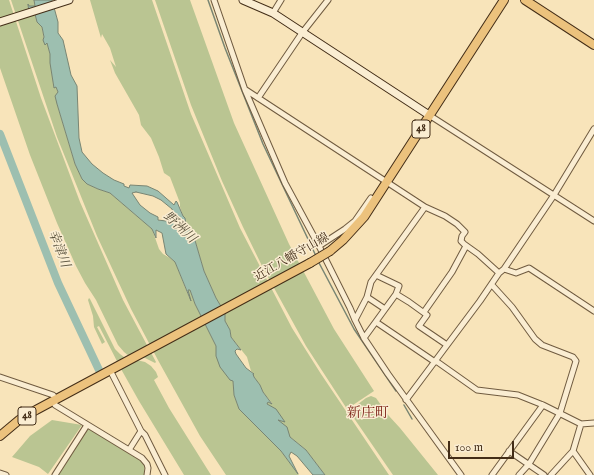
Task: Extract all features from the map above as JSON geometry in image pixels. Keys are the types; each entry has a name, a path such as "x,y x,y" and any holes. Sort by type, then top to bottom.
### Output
{"main road":[{"name":"近江八幡守山線","path":"0,436 24,417 56,402 110,370 309,264 330,251 343,240 364,217 504,0"},
{"path":"525,0 594,44"}],"street":[{"path":"0,22 69,0"},
{"path":"214,0 245,90 285,184 319,246 350,308 354,320 388,374 461,475"},
{"path":"243,0 273,13 594,221"},
{"path":"252,0 258,4 259,7"},
{"path":"273,13 281,0"},
{"path":"258,98 302,33 328,0"},
{"path":"245,90 425,207 445,216 465,232 461,241 478,254 499,274"},
{"path":"406,400 504,269 554,195 594,129"},
{"path":"319,246 355,221 380,186 387,182"},
{"path":"354,320 366,297 371,282 425,207"},
{"path":"424,312 452,272 466,246"},
{"path":"504,269 516,273 529,268 594,311"},
{"path":"364,338 396,294 399,286 376,276"},
{"path":"492,285 512,306 535,339 542,345 573,357 576,361 560,413 529,464 519,475"},
{"path":"396,294 424,312 427,315 420,326 447,345"},
{"path":"366,297 385,309"},
{"path":"376,322 477,390 518,395 543,405 581,424 594,423"},
{"path":"110,370 165,475"},
{"path":"0,377 53,394 56,402 87,424 129,450 147,464 147,475"},
{"path":"492,475 543,405"},
{"path":"55,475 87,424"},
{"path":"551,475 573,451 581,424"},
{"path":"129,450 141,431"},
{"path":"509,451 544,475"},
{"path":"573,451 591,474"},
{"path":"0,474 6,475"}],"green space":[{"path":"0,0 9,0 41,98 80,202 123,300 156,362 155,363 143,357 129,356 118,345 96,300 76,266 57,223 30,155 0,68"},
{"path":"11,0 34,0 35,6 28,6 29,11 35,14 37,22 42,27 45,44 47,42 54,87 56,87 58,92 57,104 75,164 82,179 87,184 110,193 152,229 159,249 163,254 175,262 189,297 188,289 190,290 195,304 216,346 216,356 233,381 234,395 239,409 281,451 299,475 226,475 200,436 131,309 97,236 57,137"},
{"path":"90,0 152,0 191,114 240,228 292,328 389,475 325,475 306,450 290,437 284,426 267,404 267,402 272,403 254,377 247,357 231,337 230,330 225,321 225,313 216,298 204,271 194,237 186,224 170,177 164,173 151,138 141,125 139,115 115,73 110,60 116,67 110,48 102,34 101,38"},
{"path":"155,0 190,0 234,123 289,244 334,329 374,391 347,409 306,346 263,268 243,227 222,181 191,105"},
{"path":"89,298 115,349 124,357 145,362 156,372 158,377 154,380 169,408 211,475 184,475 139,401 99,326 97,327 105,342 102,344 94,327 93,316 88,300"},
{"path":"371,396 376,398 438,475 393,475 349,411"},
{"path":"52,420 82,425 48,474 39,467 12,457 30,436"},
{"path":"88,428 142,460 145,465 144,475 57,475"}],"water":[{"name":"野洲川","path":"34,0 52,0 58,22 58,33 63,40 71,75 77,86 79,138 82,152 92,164 103,173 124,184 124,186 129,188 130,185 147,186 158,191 174,205 176,201 177,202 185,218 186,224 194,237 204,271 216,298 225,313 225,321 230,330 231,337 241,350 237,349 235,351 236,354 246,368 254,374 254,377 263,392 272,404 268,402 267,404 276,409 285,422 278,420 287,427 290,437 306,450 325,475 313,475 297,456 291,452 289,456 298,474 281,451 239,409 234,395 233,381 230,380 220,367 216,356 216,346 195,304 190,290 188,290 191,301 175,262 166,254 162,233 156,230 156,238 152,229 110,193 87,184 82,179 75,164 57,104 55,96 58,92 56,87 54,88 50,54 47,43 45,45 42,27 37,22 35,14 29,11 28,4 29,6 35,6","holes":["136,192 153,196 161,200 172,209 174,214 170,214 170,219 166,221 158,220 158,217 140,205 132,193"]}],"waterway":[{"path":"208,0 225,48 263,144 316,256"},
{"name":"幸津川","path":"0,134 58,283 99,370"},
{"path":"318,261 354,329 396,391"},
{"path":"404,405 412,419"}],"district":[{"name":"新庄町","path":"368,414"}]}
